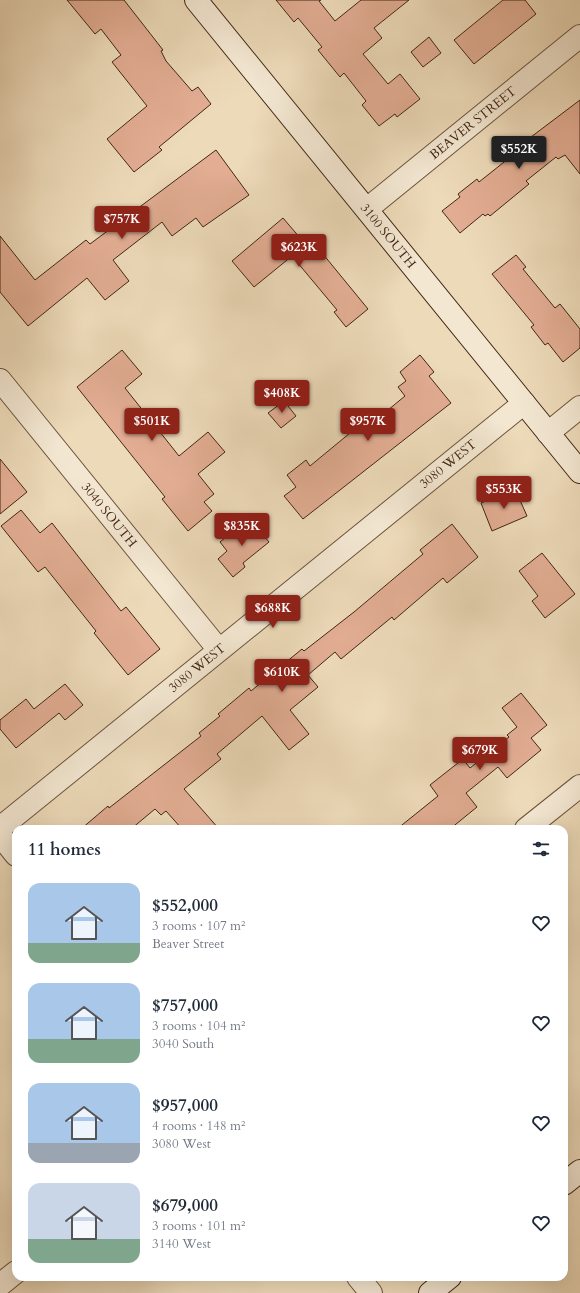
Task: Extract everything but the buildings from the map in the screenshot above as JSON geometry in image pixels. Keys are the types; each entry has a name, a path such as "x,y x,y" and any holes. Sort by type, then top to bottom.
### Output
{"street":[{"name":"3100 SOUTH","path":"196,0 580,472"},
{"name":"BEAVER STREET","path":"367,209 580,36"},
{"name":"3040 SOUTH","path":"0,380 219,650"},
{"name":"3080 WEST","path":"0,828 524,403"},
{"path":"548,433 580,407"},
{"path":"531,825 580,786"},
{"path":"0,835 12,850"},
{"path":"568,1181 580,1171"},
{"path":"0,1285 12,1275"},
{"path":"361,1281 371,1293"},
{"path":"430,1293 445,1281"}]}
